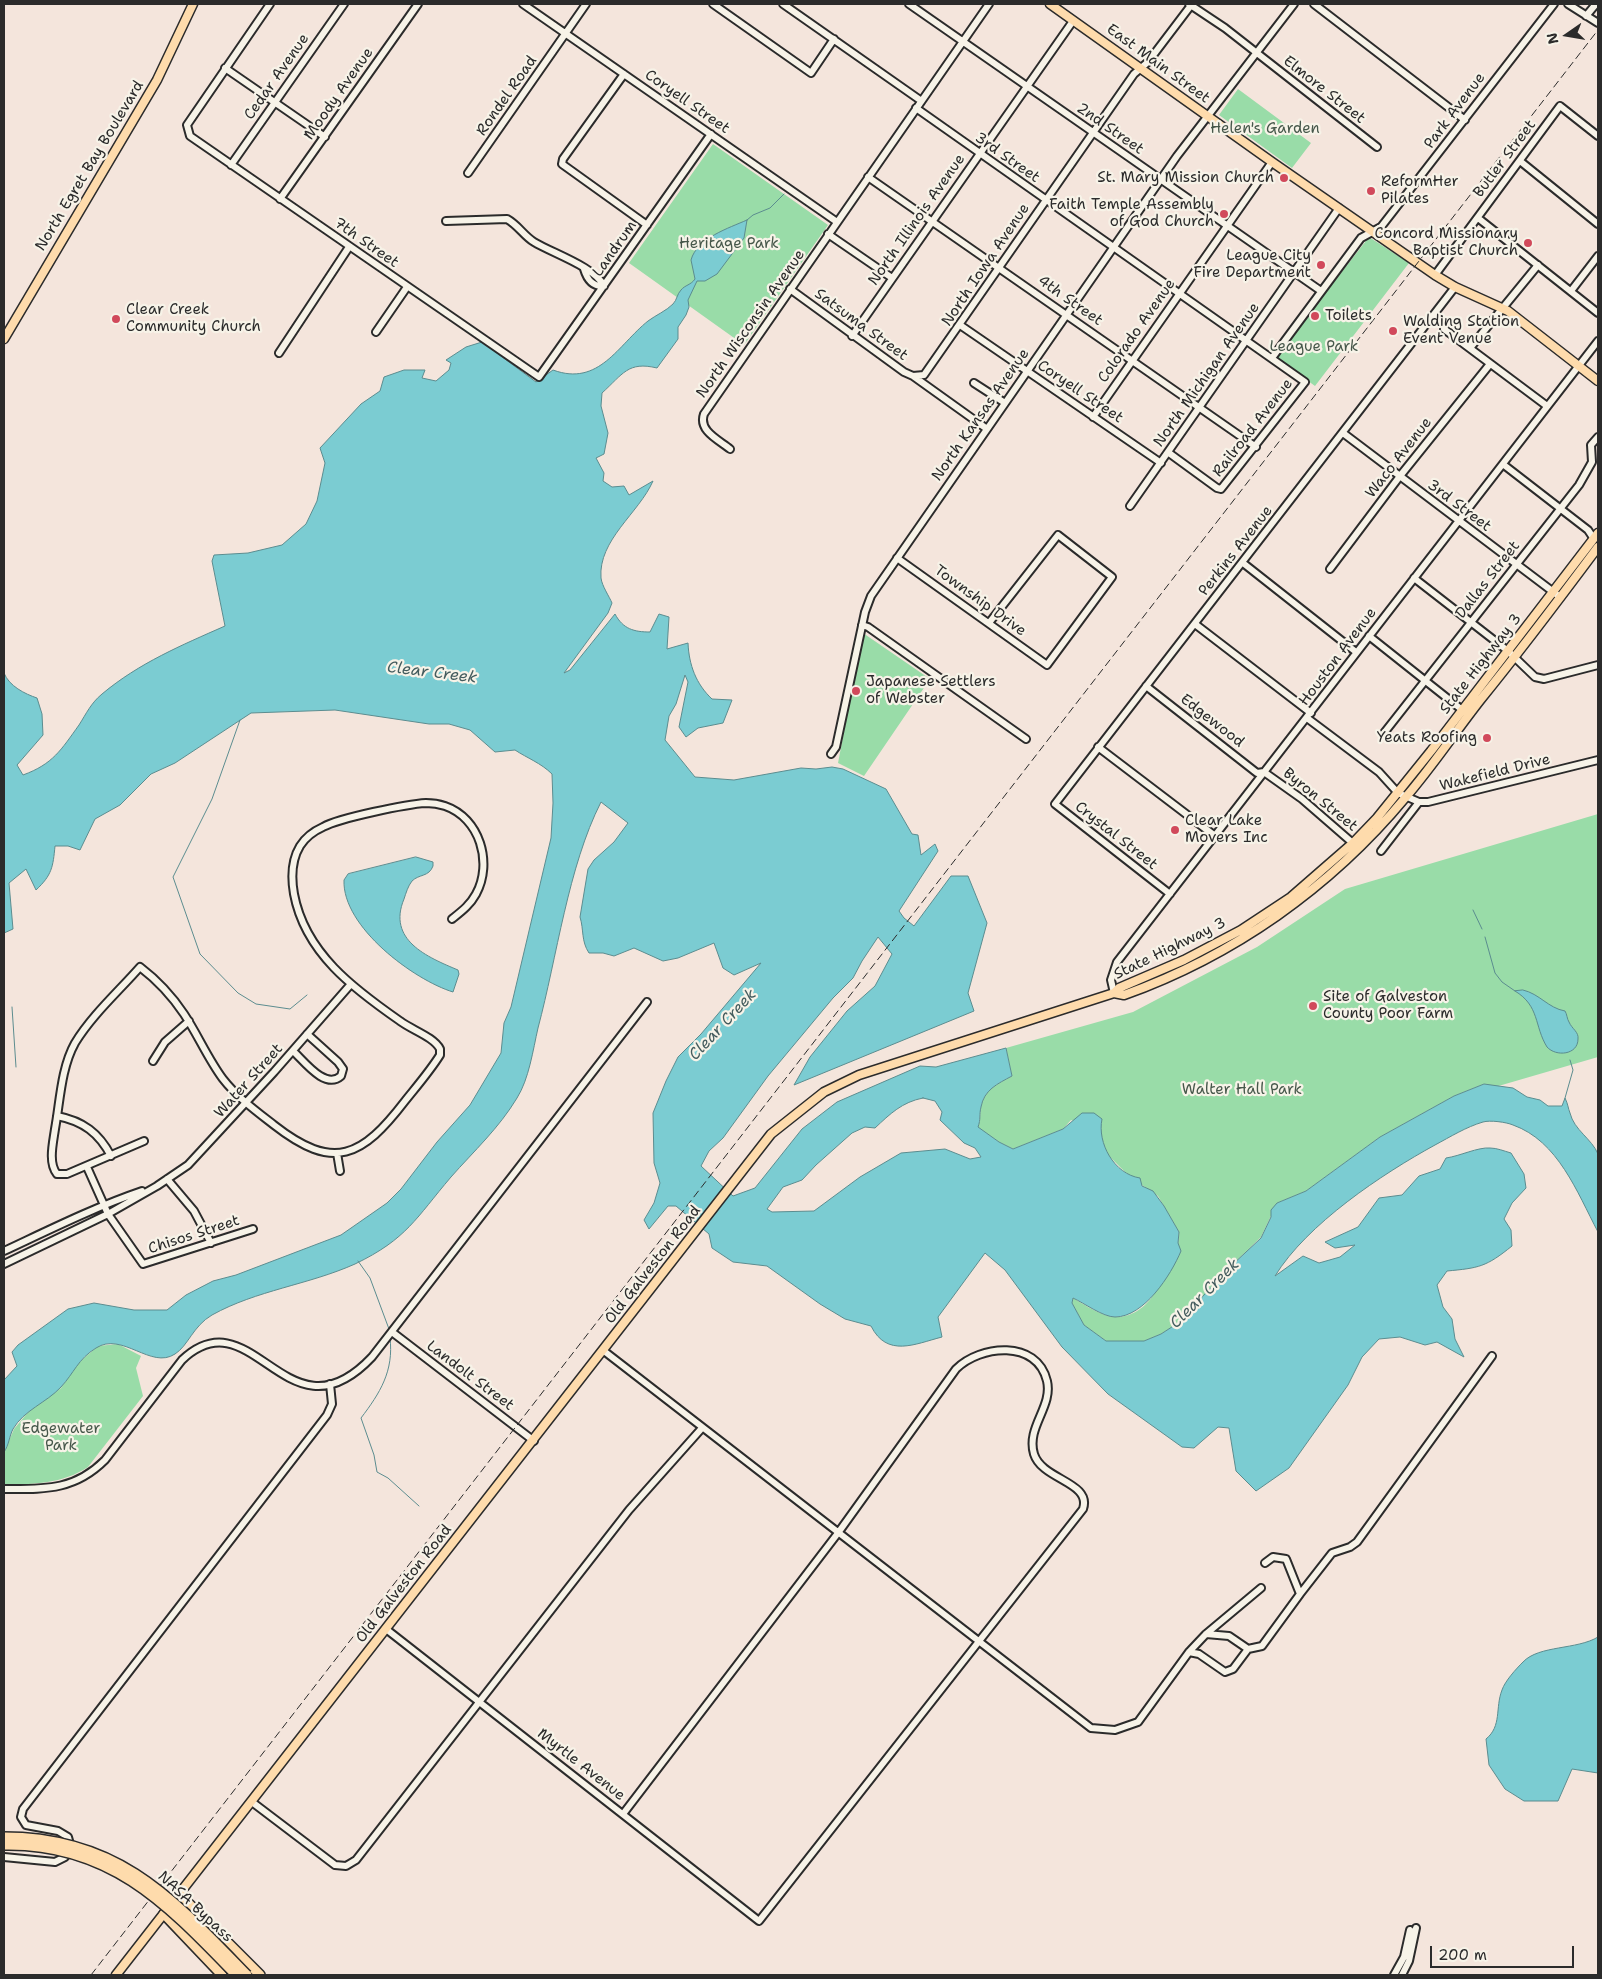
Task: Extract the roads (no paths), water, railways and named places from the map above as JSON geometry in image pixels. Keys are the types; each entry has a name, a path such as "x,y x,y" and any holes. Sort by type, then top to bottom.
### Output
{"highway":[{"name":"NASA Bypass","path":"4,1838 32,1839 67,1845 97,1854 132,1871 176,1904 247,1975"},
{"name":"NASA Bypass","path":"4,1845 42,1848 70,1854 124,1875 145,1888 175,1913 236,1975"},
{"path":"179,1894 260,1975"},
{"path":"164,1914 222,1975"},
{"path":"222,1975 222,1965 225,1958 238,1953"}],"main road":[{"name":"North Egret Bay Boulevard","path":"4,339 157,80 193,4"},
{"name":"East Main Street","path":"1050,4 1435,275 1455,287 1502,307 1598,381"},
{"name":"State Highway 3","path":"1557,595 1597,535"},
{"name":"State Highway 3","path":"714,1209 771,1134 824,1092 859,1074 1114,993 1119,988 1184,960 1241,930 1291,897 1356,846 1406,797 1511,654 1598,546"},
{"name":"State Highway 3","path":"1356,846 1466,713"},
{"name":"Old Galveston Road","path":"116,1975 714,1209"}],"street":[{"path":"270,4 225,68 325,137"},
{"name":"Cedar Avenue","path":"231,165 344,4"},
{"name":"Moody Avenue","path":"280,199 418,4"},
{"name":"Coryell Street","path":"523,4 837,222"},
{"name":"Rondel Road","path":"468,172 586,4"},
{"path":"713,4 811,73 834,39"},
{"path":"783,4 920,100"},
{"name":"2nd Street","path":"909,4 1321,292"},
{"path":"837,222 920,100 989,4"},
{"name":"Elmore Street","path":"1191,4 1377,147"},
{"name":"North Iowa Avenue","path":"916,376 929,370 1134,74 1141,68 1191,4"},
{"name":"North Kansas Avenue","path":"831,754 836,747 862,625 871,596 1112,247 1207,116 1294,4"},
{"path":"1314,4 1465,120"},
{"name":"Park Avenue","path":"1272,358 1361,238 1382,227 1554,4"},
{"path":"1568,4 1598,23"},
{"path":"1586,16 1596,4"},
{"name":"North Illinois Avenue","path":"852,336 1073,21"},
{"name":"7th Street","path":"225,68 188,124 190,136 349,248 539,377"},
{"path":"624,74 563,159 562,164 647,225"},
{"name":"Butler Street","path":"1435,275 1560,106 1598,136"},
{"name":"3rd Street","path":"916,108 1305,382"},
{"name":"Landrum","path":"539,377 711,134"},
{"path":"1520,161 1598,224"},
{"name":"Colorado Avenue","path":"1093,416 1272,162"},
{"name":"4th Street","path":"868,176 1256,446"},
{"name":"North Michigan Avenue","path":"1130,506 1339,208"},
{"path":"1478,218 1598,313"},
{"path":"446,221 507,219 532,241 584,269 591,283 604,286"},
{"name":"North Wisconsin Avenue","path":"730,449 707,431 703,422 704,414 837,222"},
{"path":"828,234 892,278"},
{"path":"279,353 349,248"},
{"path":"1571,291 1598,256"},
{"path":"1470,348 1538,265"},
{"path":"376,332 407,287"},
{"name":"Perkins Avenue","path":"1060,796 1243,563 1455,287"},
{"name":"Satsuma Street","path":"790,289 852,336 916,376 987,429"},
{"name":"Coryell Street","path":"960,325 1161,463"},
{"path":"1444,328 1547,406"},
{"name":"Houston Avenue","path":"1114,993 1112,980 1117,962 1598,341"},
{"name":"Waco Avenue","path":"1330,569 1400,476 1490,364"},
{"name":"Railroad Avenue","path":"1169,453 1221,489 1305,382"},
{"path":"974,383 1005,403"},
{"name":"3rd Street","path":"1343,433 1557,595"},
{"name":"Dallas Street","path":"1384,733 1589,470 1592,462 1591,445 1598,438"},
{"path":"1504,464 1597,535"},
{"name":"Township Drive","path":"897,558 1048,665 1112,578 1058,535 989,623"},
{"path":"1243,563 1356,652"},
{"path":"1414,578 1511,654 1539,679 1598,666"},
{"path":"1195,624 1379,772 1398,793"},
{"path":"862,625 1026,740"},
{"path":"1369,636 1466,713"},
{"name":"Edgewood","path":"1146,686 1257,772 1264,772"},
{"path":"1098,747 1215,836"},
{"name":"Wakefield Drive","path":"1398,793 1419,802 1428,802 1598,760"},
{"name":"Byron Street","path":"1264,772 1302,799 1356,846"},
{"name":"Crystal Street","path":"1060,796 1055,804 1065,813 1170,894"},
{"path":"1381,851 1419,802"},
{"path":"144,1141 67,1174 57,1174 52,1161 57,1116 66,1067 75,1044 89,1025 140,967 166,992 189,1022 219,1074 246,1103 295,1142 313,1150 337,1153 368,1142 386,1126 437,1059 440,1050 434,1042 400,1022 351,984 322,956 306,930 297,908 292,886 294,861 300,846 316,830 330,824 419,804 435,804 454,810 470,824 478,835 484,858 481,882 476,894 465,909 452,918"},
{"name":"Water Street","path":"4,1264 108,1214 168,1179 202,1152 351,984"},
{"path":"4,1489 52,1489 90,1473 105,1460 182,1360 194,1350 209,1344 223,1343 242,1347 294,1382 309,1385 330,1384 350,1378 392,1332 647,1002"},
{"path":"153,1061 165,1042 189,1022"},
{"path":"292,1051 324,1079 333,1080 341,1076 343,1069 338,1062 307,1034"},
{"path":"57,1116 85,1125 104,1144 111,1156"},
{"path":"337,1153 340,1170"},
{"path":"87,1167 108,1214"},
{"path":"168,1179 194,1211 211,1243"},
{"name":"Water Street","path":"4,1251 61,1226 103,1204 157,1186"},
{"name":"Chisos Street","path":"108,1214 143,1264 253,1229"},
{"name":"Landolt Street","path":"392,1332 534,1441"},
{"path":"623,1814 838,1533 961,1364 978,1354 996,1350 1015,1352 1033,1360 1044,1373 1048,1389 1046,1401 1033,1434 1034,1454 1046,1471 1080,1490 1084,1497 1084,1506 1081,1513 977,1642"},
{"path":"604,1351 977,1642 1091,1728 1115,1730 1138,1722 1189,1652 1206,1634 1261,1588"},
{"path":"1189,1652 1199,1654 1225,1672 1233,1669 1248,1649 1262,1646 1332,1553 1350,1547 1357,1542 1492,1356"},
{"path":"4,1857 51,1862 59,1861 65,1857 70,1844 68,1837 58,1831 26,1825 21,1817 23,1809 328,1415 332,1404 330,1384"},
{"path":"252,1802 335,1865 346,1866 356,1860 629,1510 702,1428"},
{"path":"1265,1563 1273,1557 1286,1559 1300,1594"},
{"name":"Myrtle Avenue","path":"386,1629 759,1921 977,1642"},
{"path":"1206,1634 1229,1636 1248,1649"},
{"path":"1394,1975 1404,1957 1413,1929 1409,1961 1402,1975"}],"water":[{"name":"Clear Creek","path":"747,220 744,238 717,274 705,281 697,281 688,300 689,307 686,315 678,327 678,339 657,368 639,366 632,368 621,375 602,393 601,406 608,433 604,454 596,458 604,473 603,481 612,487 624,486 629,495 653,481 647,493 612,539 606,551 602,564 601,578 612,603 608,613 564,673 570,670 615,614 625,626 644,632 650,632 659,614 669,617 667,649 688,643 694,674 706,693 712,699 732,700 723,723 698,728 686,737 679,727 688,682 685,675 676,704 669,716 665,740 695,777 734,780 801,768 832,767 843,769 886,789 912,834 918,835 921,855 935,844 938,851 899,911 904,918 914,926 951,876 968,876 987,923 968,993 974,1011 794,1085 810,1057 847,1011 875,986 892,954 878,937 853,978 833,998 768,1076 723,1138 709,1151 701,1166 733,1196 755,1188 802,1129 837,1102 920,1066 936,1067 1006,1048 1012,1076 996,1085 985,1096 978,1127 999,1142 1013,1149 1063,1129 1082,1113 1094,1113 1102,1119 1102,1138 1109,1156 1122,1170 1140,1178 1142,1186 1153,1191 1179,1232 1178,1243 1181,1251 1171,1271 1155,1293 1136,1310 1126,1315 1115,1317 1099,1312 1073,1298 1072,1303 1084,1325 1106,1341 1144,1341 1161,1334 1178,1323 1231,1266 1261,1238 1271,1217 1271,1210 1277,1203 1306,1191 1380,1137 1454,1096 1484,1084 1513,1088 1527,1097 1540,1100 1548,1106 1562,1106 1565,1098 1572,1119 1598,1154 1598,1232 1574,1185 1554,1155 1529,1133 1510,1124 1490,1121 1470,1127 1414,1157 1347,1202 1306,1238 1275,1276 1303,1256 1319,1263 1340,1257 1355,1245 1335,1248 1325,1242 1358,1227 1379,1198 1402,1195 1419,1176 1440,1169 1446,1158 1485,1148 1495,1148 1511,1153 1524,1174 1526,1188 1512,1203 1504,1219 1511,1230 1512,1246 1482,1265 1447,1271 1437,1285 1443,1307 1452,1319 1455,1339 1464,1357 1437,1342 1425,1345 1400,1337 1379,1339 1362,1357 1348,1385 1289,1468 1256,1491 1236,1471 1229,1428 1218,1427 1194,1448 1182,1447 1108,1394 1062,1347 1005,1270 985,1253 938,1317 942,1337 902,1346 885,1342 871,1326 845,1319 820,1304 767,1266 733,1262 712,1248 709,1234 676,1206 668,1206 649,1229 644,1220 654,1203 660,1183 654,1163 653,1113 666,1081 678,1057 701,1034 761,963 734,975 723,968 714,943 678,958 663,961 634,948 614,956 603,953 589,953 585,944 580,917 588,869 594,860 614,842 628,823 601,802 590,827 572,883 525,1082 510,1109 419,1216 387,1246 355,1264 247,1299 212,1315 195,1330 180,1350 166,1358 146,1355 116,1344 106,1344 96,1348 85,1357 55,1393 18,1422 13,1429 4,1452 4,1380 17,1366 12,1352 18,1345 68,1309 94,1303 134,1310 167,1310 186,1295 213,1281 236,1275 341,1235 387,1203 401,1189 437,1142 470,1105 501,1053 504,1023 511,1007 551,838 553,803 552,774 548,770 515,750 495,752 470,730 449,724 429,724 335,710 251,713 175,763 151,774 120,805 95,819 80,850 68,846 55,846 49,875 36,890 26,869 9,883 13,929 4,933 4,673 13,686 37,698 42,714 43,735 17,765 23,775 42,766 56,755 95,701 116,683 161,656 225,626 212,561 214,555 248,553 282,545 306,524 317,501 325,463 320,448 361,404 380,391 384,377 404,370 425,370 422,378 436,381 449,370 451,363 446,360 466,347 482,342 536,382 553,370 569,374 583,373 595,368 617,352 648,321 670,306 681,290 695,279 691,260 694,252 700,246 723,230","holes":["923,1098 935,1101 942,1112 940,1120 964,1143 975,1148 981,1157 970,1159 945,1149 901,1153 860,1177 814,1211 772,1212 767,1209 783,1187 802,1180 852,1133 865,1127 875,1128 891,1113 909,1102"]},
{"path":"416,857 433,862 433,866 429,872 415,879 409,885 400,913 401,926 405,936 423,953 458,970 459,974 453,992 419,976 383,949 367,933 355,916 347,898 344,880 348,874"},
{"path":"1523,990 1565,1011 1568,1021 1578,1037 1577,1044 1571,1051 1561,1053 1547,1047 1529,1003 1515,991"},
{"path":"1598,1637 1598,1773 1572,1769 1558,1801 1524,1801 1505,1789 1489,1765 1486,1739 1491,1734 1496,1723 1503,1686 1523,1662 1530,1657 1548,1650 1580,1644"}],"waterway":[{"path":"747,220 753,215 770,208 784,194"},
{"path":"240,720 212,799 173,877 200,954 238,993 256,1004 290,1009 307,995"},
{"path":"1473,910 1482,929"},
{"path":"1485,937 1495,973 1502,982 1515,991"},
{"path":"12,1007 16,1067"},
{"path":"1565,1098 1573,1070 1570,1060"},
{"path":"358,1261 370,1278 389,1329"},
{"path":"390,1338 391,1350 388,1371 380,1390 361,1418 374,1455 377,1472 388,1478 419,1506"}],"railway":[{"path":"91,1975 1598,30"}],"place":[{"name":"St. Mary Mission Church","path":"1284,178"},
{"name":"ReformHer Pilates","path":"1371,191"},
{"name":"Faith Temple Assembly of God Church","path":"1224,214"},
{"name":"Concord Missionary Baptist Church","path":"1528,243"},
{"name":"League City Fire Department","path":"1321,265"},
{"name":"Toilets","path":"1315,316"},
{"name":"Clear Creek Community Church","path":"116,319"},
{"name":"Walding Station Event Venue","path":"1393,331"},
{"name":"Japanese Settlers of Webster","path":"856,691"},
{"name":"Yeats Roofing","path":"1487,738"},
{"name":"Clear Lake Movers Inc","path":"1175,830"},
{"name":"Site of Galveston County Poor Farm","path":"1313,1006"}],"park label":[{"name":"Helen's Garden","path":"1265,129"},
{"name":"Heritage Park","path":"729,244"},
{"name":"League Park","path":"1314,347"},
{"name":"Walter Hall Park","path":"1242,1090"},
{"name":"Edgewater Park","path":"61,1438"}]}
